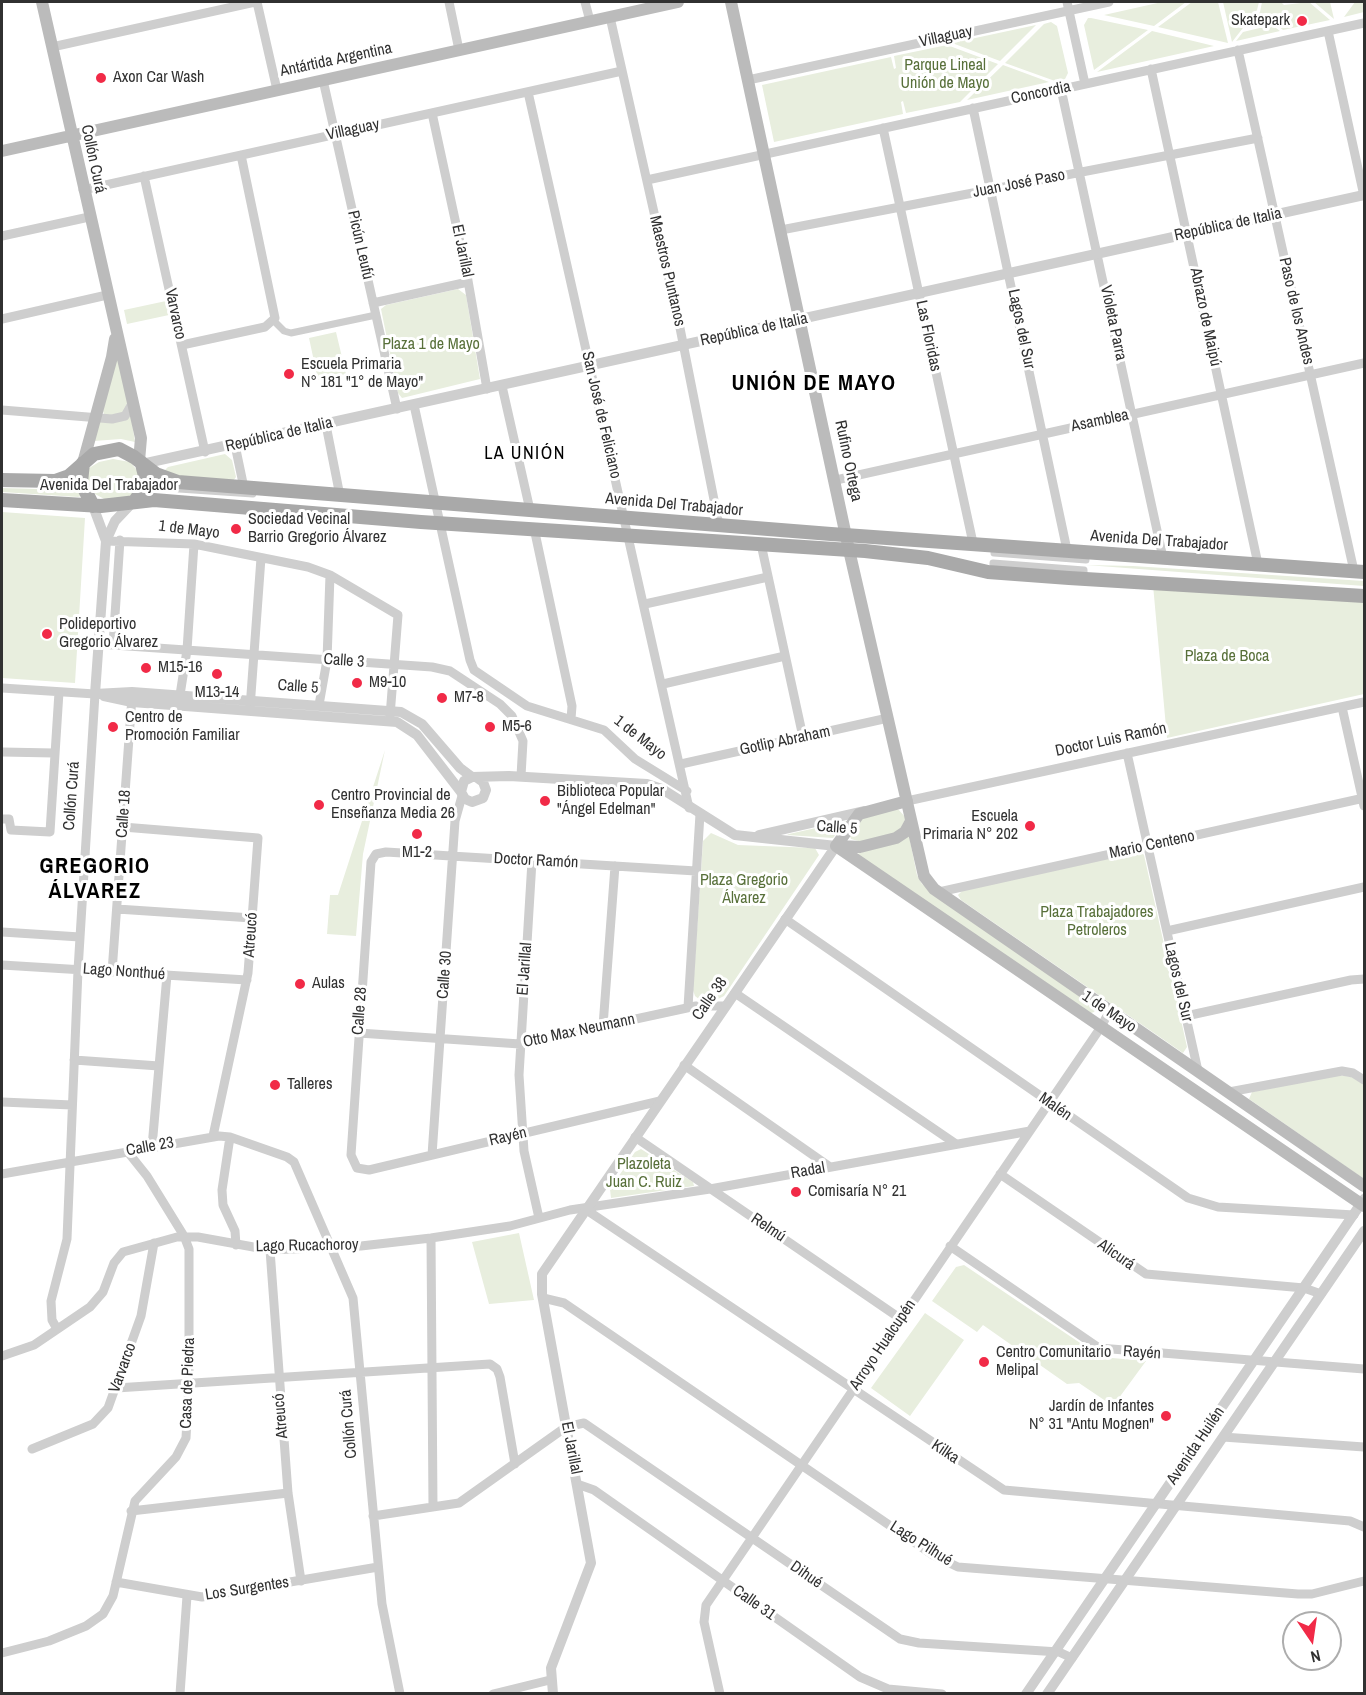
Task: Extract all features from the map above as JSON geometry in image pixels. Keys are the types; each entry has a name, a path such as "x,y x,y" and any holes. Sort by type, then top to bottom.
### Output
{"main road":[{"name":"Collón Curá","path":"42,2 142,443 140,462 147,484 134,502"},
{"name":"Antártida Argentina","path":"2,151 678,2"},
{"name":"Rufino Ortega","path":"731,2 848,535 849,550 911,821"},
{"name":"Collón Curá","path":"93,506 81,483 83,463 114,351 113,323"},
{"name":"Avenida Del Trabajador","path":"2,480 51,482 69,476 94,454 112,449 124,451 156,474 171,480 249,491 1359,572"},
{"name":"Avenida Del Trabajador","path":"2,500 93,506 154,500 439,523 849,550 915,556 988,572 1365,596"},
{"name":"Doctor Luis Ramón","path":"864,811 907,801"},
{"name":"Calle 38","path":"836,846 855,818 864,811"},
{"name":"Calle 5","path":"836,846 860,847 896,838 905,832 911,821"},
{"name":"1 de Mayo","path":"911,821 924,876 939,892 1365,1186"},
{"name":"1 de Mayo","path":"836,846 1363,1203"}],"street":[{"path":"52,47 256,2 277,90"},
{"path":"448,2 459,50"},
{"path":"585,2 590,21"},
{"name":"Villaguay","path":"748,80 1068,6 1109,2"},
{"path":"1068,6 1085,84"},
{"name":"Maestros Puntanos","path":"610,17 647,180 719,525"},
{"name":"Concordia","path":"647,180 1365,23"},
{"path":"1328,31 1364,196"},
{"name":"Paso de los Andes","path":"1239,50 1311,375 1359,572"},
{"name":"Abrazo de Maipú","path":"1151,69 1258,564"},
{"name":"Villaguay","path":"83,190 622,71"},
{"name":"Picún Leufú","path":"323,80 397,409"},
{"name":"Violeta Parra","path":"1061,89 1163,558"},
{"name":"San José de Feliciano","path":"528,92 690,808"},
{"name":"Lagos del Sur","path":"973,108 1067,550"},
{"name":"El Jarillal","path":"432,113 468,282 487,389"},
{"name":"Las Floridas","path":"883,128 973,543"},
{"name":"Juan José Paso","path":"781,230 1258,138"},
{"path":"182,345 265,327 274,321 275,312 241,155"},
{"name":"Varvarco","path":"144,176 205,452"},
{"name":"República de Italia","path":"140,462 205,452 1364,196"},
{"path":"2,236 89,217"},
{"path":"374,303 468,282"},
{"path":"2,319 107,295"},
{"path":"274,321 286,332 291,333 376,315"},
{"name":"Asamblea","path":"836,480 1365,363"},
{"path":"502,386 530,510"},
{"path":"2,410 112,419 121,418 130,410 133,402"},
{"path":"414,405 439,523"},
{"path":"326,425 340,496"},
{"path":"235,445 249,491"},
{"path":"164,483 182,487 249,491 179,489 164,483"},
{"name":"Collón Curá","path":"57,1329 52,1320 51,1301 68,1239 78,970 106,541 119,515 134,502"},
{"name":"Collón Curá","path":"93,506 106,541"},
{"path":"317,509 416,516 417,518 359,515 317,509"},
{"name":"1 de Mayo","path":"439,523 474,670 527,706 604,730 635,759 687,791"},
{"path":"534,528 572,706 571,719"},
{"path":"113,645 120,540"},
{"name":"1 de Mayo","path":"106,541 194,544 330,575 398,615 396,664"},
{"path":"180,695 187,650 194,544"},
{"path":"760,544 803,737"},
{"path":"995,548 1080,555 1086,556 1086,560 994,553 995,548"},
{"path":"250,705 261,558"},
{"path":"993,563 1084,570 1084,575 993,567 993,563"},
{"path":"319,705 327,660 330,575"},
{"path":"645,604 768,577"},
{"name":"Calle 3","path":"99,644 396,664 450,671 507,710 522,736 521,776"},
{"path":"663,684 785,656"},
{"path":"390,716 396,664"},
{"name":"Calle 5","path":"2,688 390,716 410,715 422,724 460,768 474,777 521,776 646,784 662,789 728,832 751,837 836,846"},
{"path":"2,819 9,819 11,830 50,832 59,692"},
{"name":"Calle 5","path":"132,697 180,695 250,705 319,705 390,716 417,735 462,794"},
{"name":"Calle 18","path":"112,972 132,697"},
{"name":"Doctor Luis Ramón","path":"907,801 1365,702"},
{"path":"1342,707 1364,801"},
{"name":"Gotlip Abraham","path":"681,764 888,718"},
{"path":"2,752 54,753"},
{"name":"Lagos del Sur","path":"1127,753 1198,1071"},
{"path":"462,794 472,802 483,798 486,786 474,777"},
{"name":"Calle 30","path":"432,1155 456,814 464,781 474,777"},
{"name":"Mario Centeno","path":"939,892 1364,801"},
{"name":"Calle 5","path":"751,837 864,811"},
{"path":"688,1007 700,814"},
{"name":"Atreucó","path":"123,827 258,838 247,980 213,1136"},
{"name":"Calle 38","path":"585,1209 836,846"},
{"name":"Doctor Ramón","path":"376,854 386,852 696,871"},
{"name":"Calle 28","path":"357,1168 351,1155 370,867 376,854"},
{"name":"El Jarillal","path":"532,861 520,1044 522,1134 539,1218"},
{"path":"603,1026 615,866"},
{"path":"1167,931 1365,887"},
{"path":"117,909 252,918"},
{"name":"Malén","path":"785,919 1181,1194 1197,1202 1218,1206 1354,1215"},
{"path":"2,932 80,937"},
{"name":"Lago Nonthué","path":"2,965 247,980"},
{"path":"152,1147 167,975"},
{"path":"1185,1016 1364,979"},
{"path":"735,993 956,1144"},
{"name":"Otto Max Neumann","path":"359,1033 520,1044 688,1007 725,1006"},
{"name":"Arroyo Hualcupén","path":"720,1694 704,1616 706,1605 1101,1027 1110,1010"},
{"path":"74,1060 159,1066"},
{"path":"684,1065 830,1167"},
{"path":"1229,1092 1348,1071 1365,1080"},
{"name":"Rayén","path":"357,1168 369,1170 660,1101"},
{"path":"2,1102 72,1105"},
{"name":"Radal","path":"585,1209 710,1189 1030,1131"},
{"name":"Calle 23","path":"2,1174 213,1136 230,1137 287,1157 294,1162"},
{"path":"230,1137 222,1190 224,1205 235,1231 236,1245"},
{"name":"Relmú","path":"635,1137 901,1319"},
{"name":"Casa de Piedra","path":"2,1653 31,1647 96,1620 109,1605 131,1511 141,1493 182,1448 186,1438 191,1262 184,1236 147,1176 128,1151"},
{"name":"Collón Curá","path":"294,1162 333,1247 352,1298 384,1618 400,1694"},
{"name":"Alicurá","path":"1000,1174 1146,1274 1304,1288 1322,1294"},
{"name":"Avenida Huilén","path":"1026,1694 1363,1203"},
{"name":"El Jarillal","path":"553,1694 550,1680 552,1663 590,1568 541,1280 545,1268 585,1209"},
{"name":"Lago Rucachoroy","path":"2,1356 34,1345 57,1329 97,1299 118,1257 130,1250 154,1243 184,1236 270,1250 333,1247 431,1238 495,1229 563,1211 585,1209"},
{"name":"Kilka","path":"585,1209 1004,1490 1350,1521 1365,1527"},
{"name":"Avenida Huilén","path":"1047,1694 1365,1231"},
{"path":"431,1238 433,1507"},
{"name":"Varvarco","path":"32,1449 93,1424 108,1408 141,1316 154,1243"},
{"name":"Rayén","path":"951,1246 1100,1348 1365,1369"},
{"name":"Atreucó","path":"270,1250 277,1377 288,1493 301,1581"},
{"name":"Lago Pilhué","path":"543,1298 564,1303 948,1564 977,1570 1306,1594 1365,1581"},
{"path":"116,1388 490,1364 497,1369 515,1464"},
{"name":"Dihué","path":"566,1427 580,1422 588,1425 906,1641 1054,1652 1072,1658"},
{"path":"374,1515 433,1507 464,1500 566,1427"},
{"path":"1223,1437 1365,1447"},
{"name":"Calle 31","path":"577,1484 594,1490 869,1682 888,1689 942,1694"},
{"path":"131,1511 288,1493"},
{"name":"Los Surgentes","path":"116,1582 187,1596 212,1596 378,1567"},
{"path":"180,1694 187,1596"},
{"path":"493,1694 550,1680"}],"green space":[{"path":"1162,2 1186,2 1154,26 1104,15"},
{"path":"1192,2 1218,2 1228,43 1158,27"},
{"path":"1223,2 1259,2 1257,10 1232,42"},
{"path":"1262,2 1281,2 1284,5 1309,2 1330,20 1283,30 1273,22 1246,28 1260,12"},
{"path":"1314,2 1330,2 1334,19"},
{"path":"1355,2 1364,2 1364,12 1344,17"},
{"path":"1088,18 1148,30 1094,70 1084,25"},
{"name":"Parque Lineal Unión de Mayo","path":"1051,22 1057,26 1068,73 1065,79 1055,81 1005,63 1044,24"},
{"name":"Parque Lineal Unión de Mayo","path":"1036,25 1000,61 952,43"},
{"path":"1272,25 1280,31 1236,41 1243,32"},
{"path":"1152,31 1214,46 1097,72"},
{"path":"947,45 998,64 960,102 906,113 903,101 901,102 903,114 774,142 762,85 891,57 894,69 896,68 894,56"},
{"name":"Parque Lineal Unión de Mayo","path":"1003,65 1049,82 967,100"},
{"name":"Plaza 1 de Mayo","path":"458,289 466,295 480,379 402,398 398,393 381,309 386,305"},
{"path":"166,301 169,315 127,324 124,310"},
{"path":"336,332 346,374 318,380 309,338"},
{"path":"117,352 128,403 124,413 114,416 104,414 103,411"},
{"path":"131,416 135,442 121,439 94,441 98,422"},
{"path":"225,454 232,460 236,477 233,481 175,478 164,471 168,467"},
{"path":"113,459 130,462 142,476 138,490 128,498 106,500 95,494 87,484 89,468 99,462"},
{"path":"75,479 81,496 78,497 2,492 2,488 37,489"},
{"path":"2,512 85,518 75,683 2,678"},
{"path":"1086,565 1364,581 1364,586"},
{"name":"Plaza de Boca","path":"1153,585 1364,600 1364,694 1167,738"},
{"path":"385,750 363,854 356,936 327,934 330,895 338,895"},
{"path":"898,809 906,818 899,832 862,842 851,839 849,834 859,819"},
{"path":"847,821 833,838 787,835 789,834"},
{"name":"Plaza Gregorio Álvarez","path":"711,833 738,845 815,848 819,855 724,996 718,999 700,1000 695,996 693,990 703,841"},
{"path":"909,836 917,875 922,884 1097,1007 1094,1012 1091,1013 857,854"},
{"name":"Plaza Trabajadores Petroleros","path":"1140,851 1144,855 1187,1047 1183,1053 961,900 958,895 962,891"},
{"path":"1338,1075 1354,1077 1364,1084 1364,1179 1249,1099 1252,1092"},
{"name":"Plazoleta Juan C. Ruiz","path":"641,1149 693,1182 694,1186 611,1198 610,1189 635,1152"},
{"path":"519,1233 534,1300 489,1304 472,1242"},
{"path":"964,1265 1101,1357 1146,1361 1113,1406 1079,1383 1067,1384 983,1325 977,1332 932,1301 956,1267"},
{"path":"925,1313 964,1340 910,1416 871,1388"}],"place":[{"name":"Skatepark","path":"1302,21"},
{"name":"Axon Car Wash","path":"101,78"},
{"name":"Escuela Primaria N° 181 \"1° de Mayo\"","path":"289,374"},
{"name":"Sociedad Vecinal Barrio Gregorio Álvarez","path":"236,529"},
{"name":"Polideportivo Gregorio Álvarez","path":"47,634"},
{"name":"M15-16","path":"146,668"},
{"name":"M13-14","path":"217,674"},
{"name":"M9-10","path":"357,683"},
{"name":"M7-8","path":"442,698"},
{"name":"Centro de Promoción Familiar","path":"113,727"},
{"name":"M5-6","path":"490,727"},
{"name":"Biblioteca Popular \"Ángel Edelman\"","path":"545,801"},
{"name":"Centro Provincial de Enseñanza Media 26","path":"319,805"},
{"name":"Escuela Primaria N° 202","path":"1030,826"},
{"name":"M1-2","path":"417,834"},
{"name":"Aulas","path":"300,984"},
{"name":"Talleres","path":"275,1085"},
{"name":"Comisaría N° 21","path":"796,1192"},
{"name":"Centro Comunitario Melipal","path":"984,1362"},
{"name":"Jardín de Infantes N° 31 \"Antu Mognen\"","path":"1166,1416"}],"district":[{"name":"UNIÓN DE MAYO","path":"814,384"},
{"name":"LA UNIÓN","path":"525,454"},
{"name":"GREGORIO ÁLVAREZ","path":"95,880"}]}
